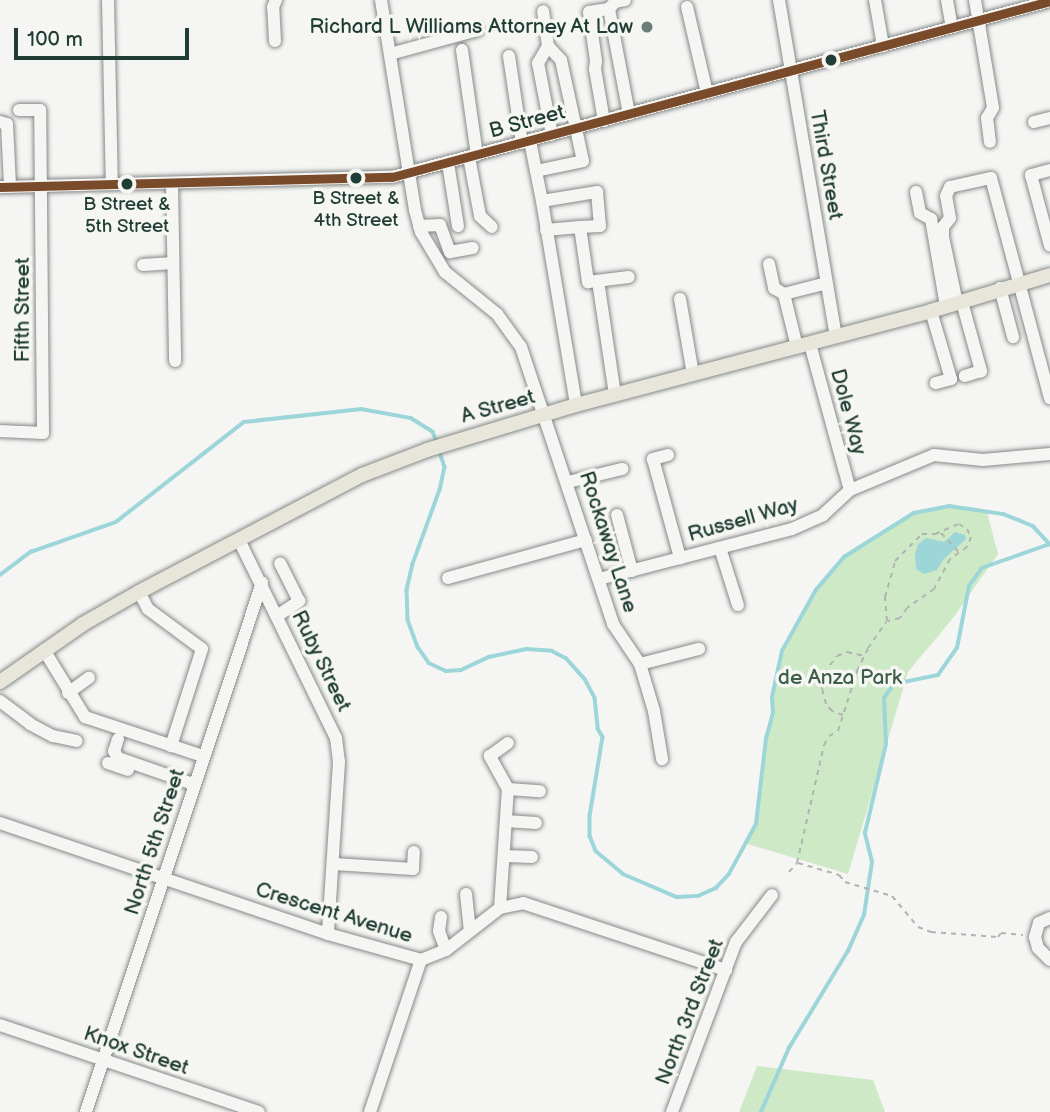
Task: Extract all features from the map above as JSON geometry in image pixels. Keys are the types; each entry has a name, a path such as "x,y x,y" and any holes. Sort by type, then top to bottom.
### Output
{"main road":[{"name":"A Street","path":"0,682 44,650 139,592 362,475 472,435 931,312 1000,288 1050,275"}],"street":[{"path":"108,0 112,184"},
{"path":"275,41 273,7 276,0"},
{"name":"Rockaway Lane","path":"381,0 419,226 435,258 450,277 497,314 516,339 527,360 614,624 640,664 654,711 663,759"},
{"path":"604,121 595,69 590,12 609,9 615,2 625,0"},
{"name":"Third Street","path":"779,0 836,336"},
{"path":"875,0 883,46"},
{"path":"947,0 952,27"},
{"path":"975,0 993,108 987,118 990,142"},
{"path":"1002,0 1004,13"},
{"name":"B Street","path":"5,187 357,179 409,173 1004,13 1029,3 1050,1"},
{"path":"687,7 707,93"},
{"path":"609,9 629,114"},
{"path":"536,171 583,161 561,60 548,46 543,11"},
{"path":"390,54 478,30"},
{"path":"548,46 538,63 552,135"},
{"path":"462,50 480,216 492,228"},
{"path":"509,57 526,142 542,201 576,405"},
{"name":"Fifth Street","path":"0,431 43,433 40,110 19,110"},
{"path":"1034,122 1050,118"},
{"path":"0,122 7,124 5,187"},
{"path":"448,163 458,226"},
{"path":"1050,170 1031,175 1045,205 1050,246"},
{"path":"955,303 943,237 943,227 950,218 946,196 950,187 990,178 1050,398"},
{"path":"172,183 175,361"},
{"path":"542,201 597,192 600,226 546,230"},
{"path":"916,192 920,213 931,219 955,303 981,371"},
{"path":"419,226 440,225 450,252"},
{"path":"580,227 588,282 629,277"},
{"path":"435,258 473,248"},
{"path":"143,265 173,263"},
{"name":"Dole Way","path":"769,264 774,288 784,294 803,345 850,490"},
{"path":"598,281 615,395"},
{"path":"784,294 827,283"},
{"path":"1000,288 1013,337"},
{"path":"680,299 693,374"},
{"path":"931,312 951,379 936,383"},
{"path":"965,376 994,368"},
{"name":"Russell Way","path":"599,579 792,529 823,515 850,490 934,455 983,460 1050,454"},
{"path":"668,455 653,459 680,558"},
{"path":"568,482 622,469"},
{"path":"617,515 632,571"},
{"name":"Ruby Street","path":"239,540 336,738 339,762 328,934"},
{"path":"448,578 586,540"},
{"path":"720,548 738,605"},
{"path":"277,616 299,601 280,563"},
{"name":"North 5th Street","path":"86,1112 261,583"},
{"path":"139,592 148,609 202,649 171,746"},
{"path":"640,664 699,649"},
{"path":"44,650 85,717 203,756"},
{"path":"68,693 89,678"},
{"path":"0,701 30,724 53,736 76,741"},
{"path":"118,739 114,751 118,758 192,788"},
{"path":"508,743 490,756 508,789 500,908 523,903 726,970"},
{"path":"108,763 192,788"},
{"path":"508,789 541,791"},
{"path":"506,821 536,824"},
{"name":"Crescent Avenue","path":"0,823 328,934 421,960 446,950 500,908"},
{"path":"334,864 413,869 414,852"},
{"path":"503,856 532,857"},
{"path":"466,894 470,931"},
{"name":"North 3rd Street","path":"672,1112 736,942 772,895"},
{"path":"441,917 439,931 446,950"},
{"path":"1050,918 1039,923 1035,937 1038,948 1050,960"},
{"path":"369,1112 421,960"},
{"name":"Knox Street","path":"0,1026 259,1112"}],"path":[{"path":"789,872 797,863 824,745 830,736 838,731 865,656 887,621 885,597 895,561 922,534 940,533 959,524 967,528 971,537 967,547 957,551 950,559 934,589 907,608 900,618 887,621"},
{"path":"940,533 957,551"},
{"path":"844,715 832,712 826,704 822,689 824,673 829,662 837,656 847,652 865,656"},
{"path":"797,863 839,875 845,882 892,896 918,927 931,932 1035,937"}],"green space":[{"name":"de Anza Park","path":"949,506 987,512 998,554 953,618 908,672 848,874 744,843 758,818 766,739 773,713 772,697 780,657 816,590 844,557 898,521 914,513"},
{"path":"757,1066 873,1080 885,1112 739,1112"}],"water":[{"path":"955,532 965,535 966,539 943,560 937,570 924,574 916,569 915,555 918,544 926,538 944,542"}],"waterway":[{"path":"0,575 31,552 116,522 244,422 361,409 411,418 433,432 437,442"},
{"path":"439,449 445,467 440,490 413,564 407,590 408,620 418,647 429,663 446,671 461,670 489,657 526,649 552,651 566,658 585,679 595,698 598,729 603,737 590,816 590,836 596,851 623,874 677,897 698,896 716,888 729,874 756,824 766,739 773,713 772,697 782,651 816,590 844,557 914,513 949,506 1003,514 1033,526 1050,544"},
{"path":"761,1112 789,1048 848,951 864,915 872,862 865,833 886,744 884,698 894,684 938,675 957,648 969,586 982,568 1050,544"}],"transit line":[{"path":"0,187 392,177 1050,1"}],"place":[{"name":"Richard L Williams Attorney At Law","path":"647,27"},
{"name":"B Street & 4th Street","path":"356,178"},
{"name":"B Street & 5th Street","path":"127,184"}]}
